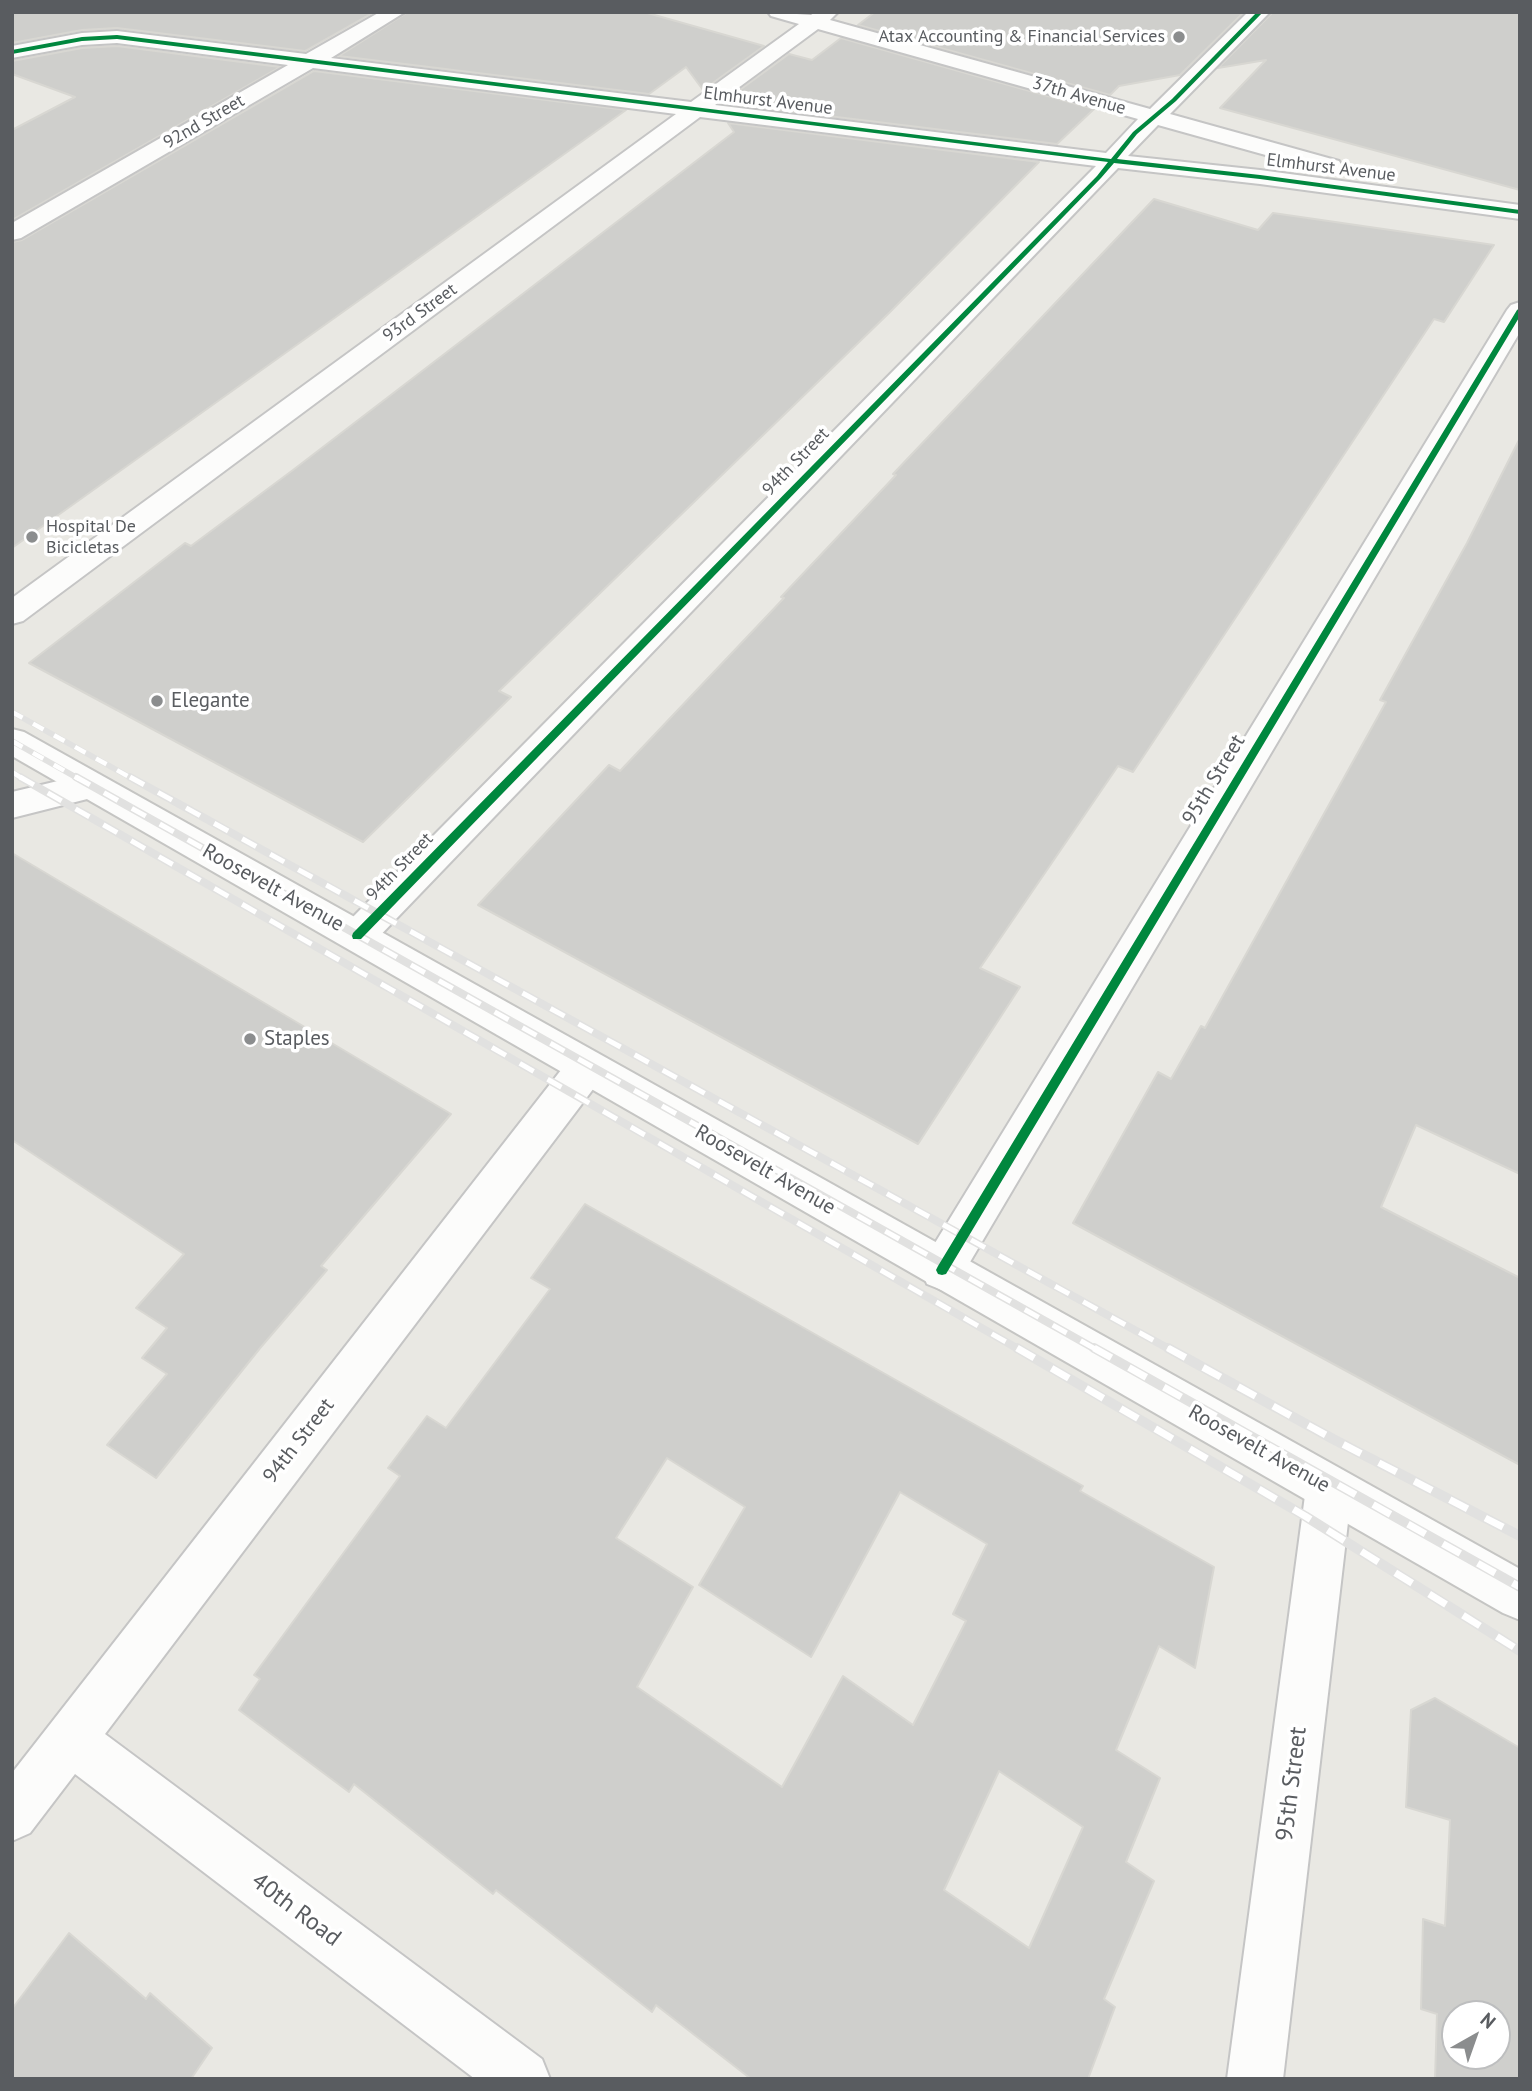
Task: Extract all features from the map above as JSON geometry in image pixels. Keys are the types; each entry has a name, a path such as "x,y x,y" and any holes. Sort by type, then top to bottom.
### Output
{"street":[{"name":"92nd Street","path":"12,233 395,12"},
{"name":"37th Avenue","path":"778,12 821,17 1154,117 1461,202"},
{"name":"94th Street","path":"357,936 1113,160 1135,133 1260,12"},
{"name":"93rd Street","path":"12,614 821,17"},
{"name":"Elmhurst Avenue","path":"12,52 82,39 117,37 1461,202 1520,212"},
{"name":"95th Street","path":"942,1270 1520,310"},
{"name":"Roosevelt Avenue","path":"12,741 1520,1596"},
{"path":"12,805 91,786"},
{"name":"94th Street","path":"12,1815 586,1068"},
{"name":"95th Street","path":"1255,2079 1329,1488"},
{"name":"40th Road","path":"70,1739 522,2079"}],"building":[{"path":"12,12 374,12 305,51 117,28 82,30 12,43"},
{"path":"408,12 644,12 764,46 703,90 686,67 649,94 339,56"},
{"path":"875,12 1244,12 1180,75 1119,86 1110,95 858,25"},
{"path":"1273,12 1520,12 1520,190 1220,108 1266,60 1218,68"},
{"path":"841,38 1094,109 1057,144 722,103 789,54 812,60"},
{"path":"117,46 280,67 12,220 12,130 75,97 12,74 12,61 82,48"},
{"path":"314,71 626,110 12,548 12,242 22,240"},
{"path":"728,123 1039,162 889,313 499,691 511,697 363,842 29,663 185,543 191,546 293,470 734,132"},
{"path":"1154,199 1258,230 1273,213 1494,245 1444,322 1434,319 1133,772 1118,766 980,968 1020,987 918,1144 478,905 609,765 620,771 784,598 781,597 896,475 893,474"},
{"path":"1520,438 1520,1174 1416,1125 1381,1207 1520,1278 1520,1465 1073,1223 1158,1072 1171,1079 1201,1026 1205,1028 1386,702 1380,700 1467,543"},
{"path":"12,853 451,1114 321,1266 327,1270 156,1478 107,1445 167,1374 142,1358 167,1328 136,1308 184,1254 12,1140"},
{"path":"585,1204 1083,1486 1080,1491 1214,1567 1195,1668 1159,1646 1116,1750 1160,1778 1126,1862 1154,1881 1104,1999 1115,2007 1088,2079 751,2079 656,2005 652,2012 496,1890 493,1894 354,1784 349,1792 239,1710 260,1679 254,1675 400,1476 388,1468 427,1416 446,1428 550,1289 531,1278","holes":["667,1458 745,1507 699,1585 811,1657 900,1492 987,1544 953,1614 966,1621 913,1725 843,1676 782,1787 637,1687 693,1587 616,1538","999,1771 1083,1827 1029,1948 944,1890"]},
{"path":"1435,1698 1520,1748 1520,2079 1435,2079 1437,2014 1421,2009 1423,1919 1445,1926 1450,1820 1406,1807 1411,1710"},
{"path":"69,1933 146,1999 150,1993 212,2048 191,2079 12,2079 12,2009"}],"railway":[{"path":"12,712 133,779"},
{"path":"12,741 79,779"},
{"path":"12,772 23,779"},
{"path":"20,777 1020,1350"},
{"path":"76,777 1097,1350"},
{"path":"130,777 1171,1350"},
{"path":"1017,1348 1305,1516 1520,1651"},
{"path":"1094,1348 1520,1587"},
{"path":"1168,1348 1333,1439 1520,1536"}],"cycle path":[{"path":"357,936 1099,177 1135,133 1174,100 1260,12"},
{"path":"12,52 82,39 117,37 1042,153 1260,177 1520,212"},
{"path":"942,1270 1520,310"}],"place":[{"name":"Atax Accounting & Financial Services","path":"1179,37"},
{"name":"Hospital De Bicicletas","path":"32,537"},
{"name":"Elegante","path":"157,701"},
{"name":"Staples","path":"250,1039"}]}
